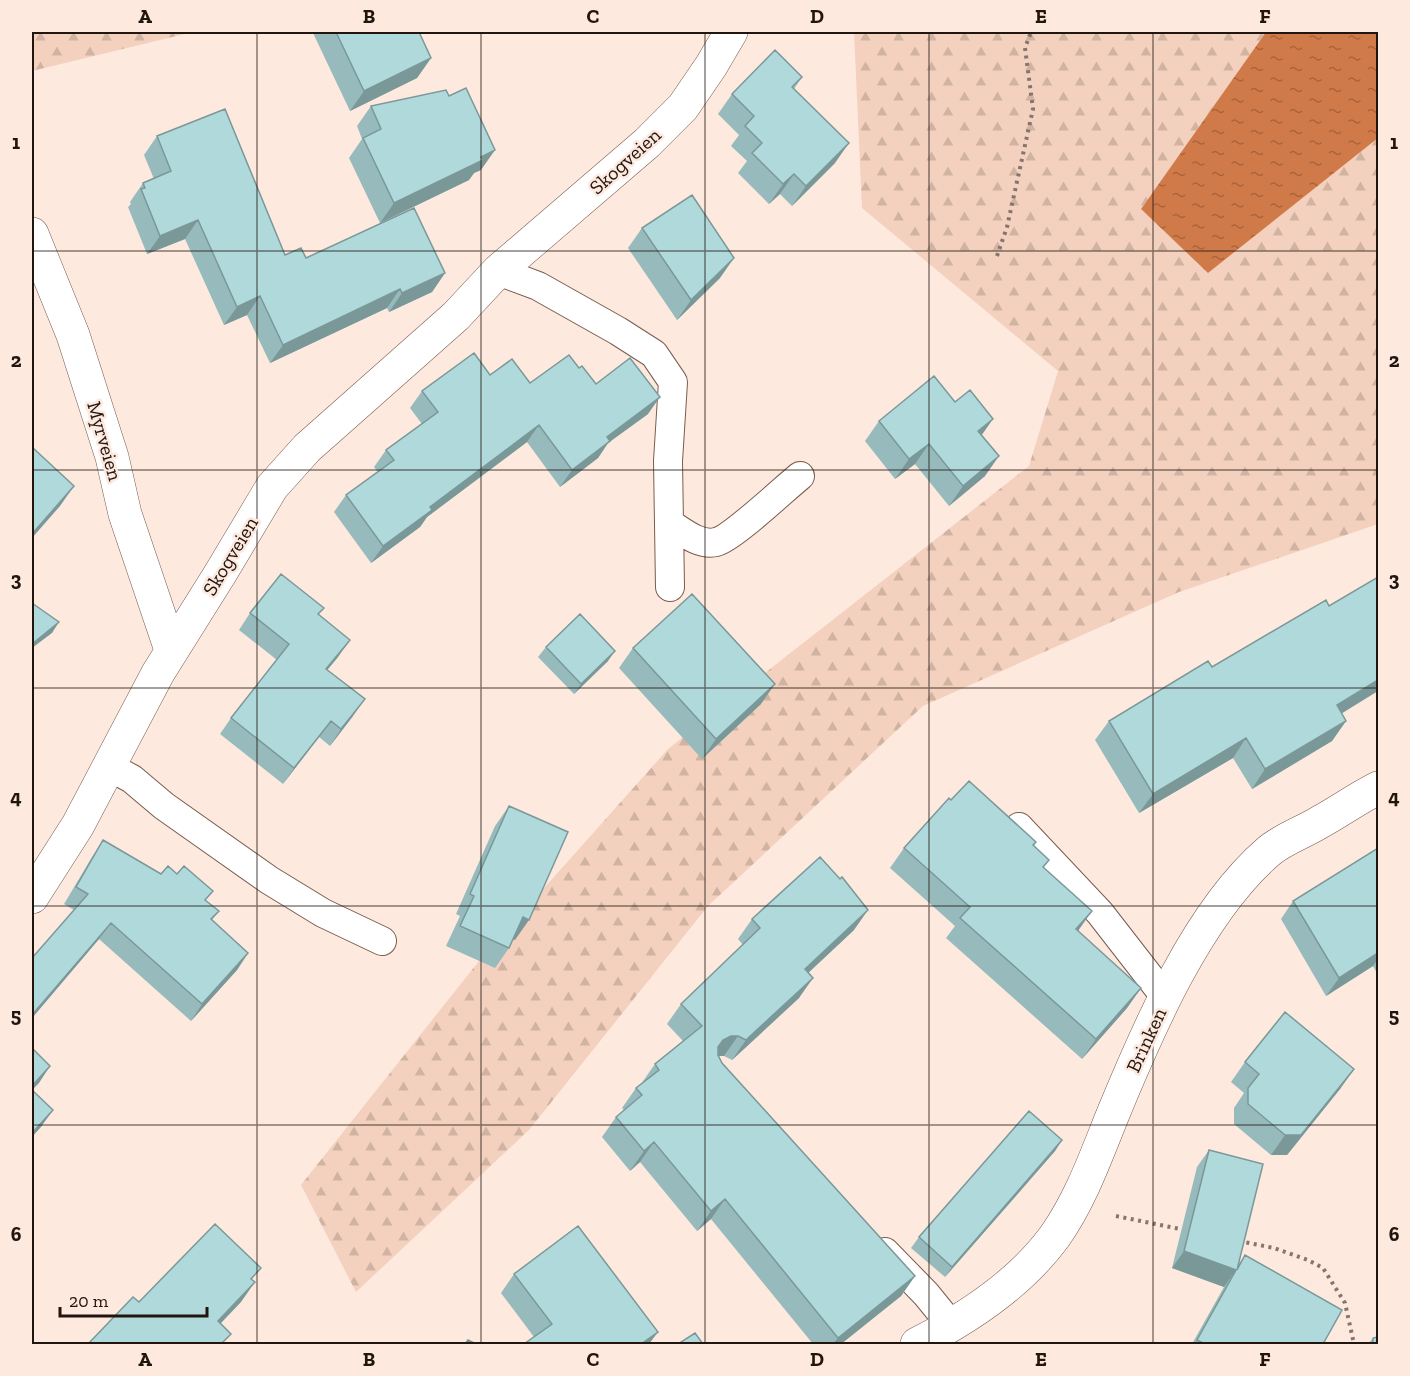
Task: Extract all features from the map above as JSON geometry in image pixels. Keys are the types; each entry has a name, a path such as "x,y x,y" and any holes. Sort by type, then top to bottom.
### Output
{"street":[{"name":"Skogveien","path":"32,897 78,825 171,650 272,487 307,448 456,316 498,271 647,143 683,107 711,66 730,32"},
{"name":"Myrveien","path":"32,234 73,335 112,457 125,514 171,650"},
{"name":"Brinken","path":"917,1344 952,1326 992,1298 1030,1265 1074,1208 1131,1071 1166,998 1208,924 1238,883 1270,850 1378,788"}],"lane":[{"path":"498,271 538,286 618,331 654,354 673,382 668,461 670,587"},
{"path":"669,523 697,540 715,543 729,536 800,476"},
{"path":"110,766 132,779 164,806 269,880 324,913 382,941"},
{"path":"1019,827 1100,913 1166,998"},
{"path":"871,1237 926,1294 952,1326"}],"path":[{"path":"996,256 1007,227 1033,109 1025,48 1031,32"},
{"path":"1074,1208 1196,1232"},
{"path":"1230,1239 1274,1248 1323,1268 1345,1303 1354,1344"}],"green space":[{"path":"32,32 193,32 32,71"},
{"path":"854,32 1266,32 1141,209 1208,272 1378,138 1378,524 1179,592 923,706 708,906 529,1130 356,1292 301,1185 479,961 668,749 1029,466 1058,371 862,208"}],"water":[{"path":"1266,32 1378,32 1378,138 1208,273 1141,209"}],"building":[{"path":"336,32 419,32 431,58 364,91"},
{"path":"775,50 802,77 792,87 849,143 806,186 794,174 783,184 752,153 762,143 745,126 754,116 732,94"},
{"path":"466,88 495,150 481,157 483,160 394,203 363,138 381,129 371,106 446,90 449,96"},
{"path":"225,109 285,255 301,248 306,258 414,208 445,273 402,293 400,289 283,345 260,296 237,307 198,220 160,236 141,189 145,188 143,183 171,171 157,136"},
{"path":"692,195 734,258 691,300 642,228"},
{"path":"474,353 490,375 512,359 530,383 569,355 579,368 582,366 596,384 630,358 660,397 607,437 610,441 572,470 539,425 430,507 432,510 383,546 346,495 394,460 386,450 438,412 422,391"},
{"path":"934,376 955,402 970,390 993,419 978,431 999,456 963,486 929,444 909,459 879,421"},
{"path":"32,447 74,486 32,534"},
{"path":"281,574 324,608 318,614 350,640 326,669 365,699 341,729 331,721 294,768 231,718 289,644 250,613"},
{"path":"1378,577 1378,680 1337,705 1346,721 1265,769 1246,738 1153,794 1109,721 1208,661 1212,667 1326,600 1329,606"},
{"path":"692,594 775,684 716,739 633,648"},
{"path":"32,603 59,622 32,644"},
{"path":"580,614 615,651 581,684 546,647"},
{"path":"969,781 1036,842 1033,845 1049,860 1043,867 1092,911 1076,929 1141,988 1096,1039 960,918 970,907 904,848 949,798 951,800"},
{"path":"509,806 568,832 529,920 523,917 509,948 460,926 474,896 470,894"},
{"path":"103,840 161,874 168,866 177,874 184,866 213,891 205,900 219,911 211,919 248,953 202,1004 111,923 32,1015 32,958 88,894 76,887"},
{"path":"1378,848 1378,953 1339,978 1293,901"},
{"path":"820,857 840,879 842,877 868,910 805,969 813,978 746,1040 738,1036 731,1036 723,1040 718,1047 718,1055 722,1063 915,1276 838,1338 725,1199 711,1211 654,1142 644,1151 616,1117 642,1095 636,1088 659,1070 655,1064 702,1026 681,1004 760,928 752,919"},
{"path":"1285,1012 1354,1069 1301,1135 1285,1135 1248,1104 1248,1088 1259,1074 1245,1062"},
{"path":"32,1048 50,1066 32,1086"},
{"path":"32,1090 53,1110 32,1133"},
{"path":"1029,1111 1062,1140 952,1267 919,1237"},
{"path":"1209,1150 1263,1164 1237,1270 1245,1255 1342,1310 1323,1344 1205,1344 1197,1340 1236,1270 1184,1251"},
{"path":"215,1224 261,1268 251,1279 255,1282 218,1321 231,1334 221,1344 88,1344 133,1297 139,1302"},
{"path":"578,1226 658,1332 641,1344 524,1344 552,1324 514,1274"},
{"path":"695,1333 703,1344 678,1344"},
{"path":"1378,1337 1378,1344 1373,1344 1373,1338"}]}
